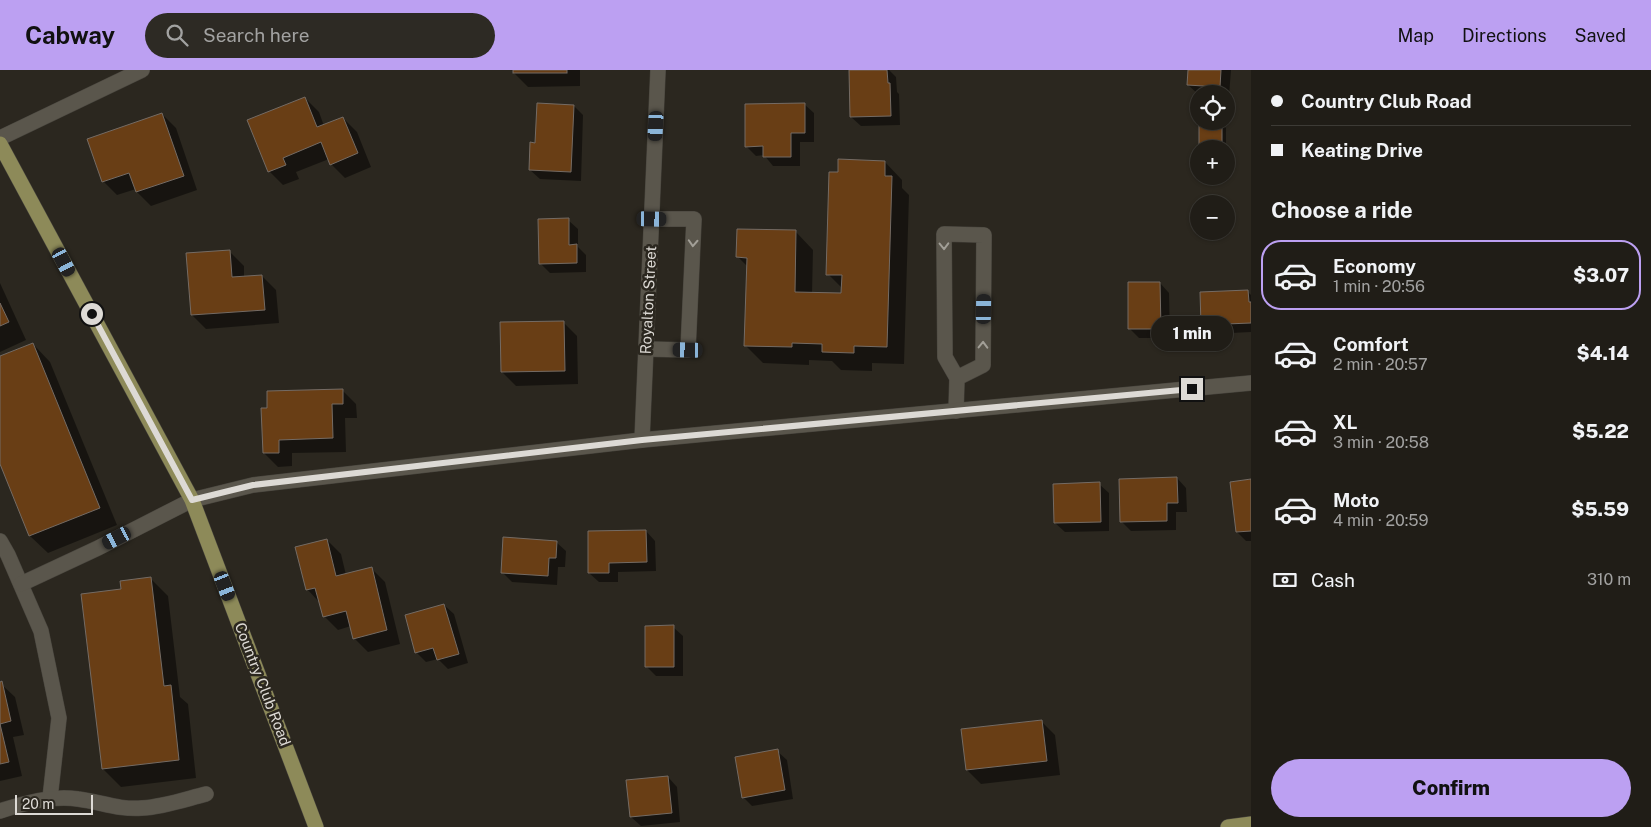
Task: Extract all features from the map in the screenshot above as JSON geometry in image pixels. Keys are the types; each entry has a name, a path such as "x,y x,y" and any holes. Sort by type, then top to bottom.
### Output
{"main road":[{"name":"Country Club Road","path":"0,144 192,500 316,827"},
{"path":"1228,827 1251,824"}],"street":[{"path":"0,138 142,70"},
{"name":"Royalton Street","path":"642,440 658,70"},
{"path":"646,349 688,350 694,229 694,219 652,219"},
{"path":"956,411 957,378 945,357 944,234 984,235 983,365 957,378"},
{"path":"21,584 98,548 192,500 253,485 642,440 1251,384"},
{"path":"0,541 41,631 59,718 50,798"},
{"path":"0,811 50,798 77,799 115,808 144,808 206,794"}],"building":[{"path":"513,70 567,70 567,73 513,73"},
{"path":"849,70 887,70 888,83 890,83 891,116 850,117"},
{"path":"1188,70 1221,70 1220,85 1187,85"},
{"path":"305,97 317,127 343,117 358,153 330,165 321,142 283,158 286,165 268,172 247,120"},
{"path":"537,103 574,105 571,172 529,170 530,142 535,143"},
{"path":"805,103 805,133 791,133 791,157 763,157 763,146 745,147 745,104"},
{"path":"162,113 184,176 136,192 129,173 102,182 87,139"},
{"path":"1199,130 1222,130 1222,140 1199,140"},
{"path":"838,159 885,161 885,176 892,176 887,347 854,346 854,353 822,352 822,344 792,343 792,347 744,346 747,258 736,257 737,229 796,230 795,292 841,293 842,275 826,275 829,172 838,172"},
{"path":"569,218 569,245 577,244 577,263 539,264 538,219"},
{"path":"230,250 232,277 262,275 265,310 191,315 186,253"},
{"path":"1128,282 1160,282 1161,329 1128,329"},
{"path":"1248,290 1249,302 1251,302 1251,323 1201,325 1200,292"},
{"path":"0,303 9,322 0,326"},
{"path":"564,321 565,371 501,372 500,322"},
{"path":"33,343 100,508 29,536 0,464 0,356"},
{"path":"343,389 343,404 332,404 333,438 279,440 279,453 263,453 261,408 267,408 267,391"},
{"path":"1177,477 1178,503 1167,503 1167,521 1120,522 1119,479"},
{"path":"1251,479 1251,531 1236,532 1230,482"},
{"path":"1100,482 1101,522 1054,523 1053,484"},
{"path":"646,530 647,562 609,563 609,573 588,573 588,531"},
{"path":"503,537 557,541 556,558 549,558 548,576 501,573"},
{"path":"327,539 336,576 372,567 387,630 353,639 346,611 323,617 315,588 306,590 295,547"},
{"path":"151,577 164,686 171,685 179,760 102,769 81,594 121,589 120,581"},
{"path":"444,604 459,654 437,660 433,648 415,653 405,615"},
{"path":"674,625 674,667 645,667 645,626"},
{"path":"2,681 11,721 0,724 0,682"},
{"path":"1042,720 1047,761 966,770 961,729"},
{"path":"0,724 9,762 0,764"},
{"path":"778,749 785,790 742,798 735,757"},
{"path":"668,776 672,813 630,817 626,780"}],"route":[{"path":"92,314 192,500 253,485 642,440 1192,389"}]}
